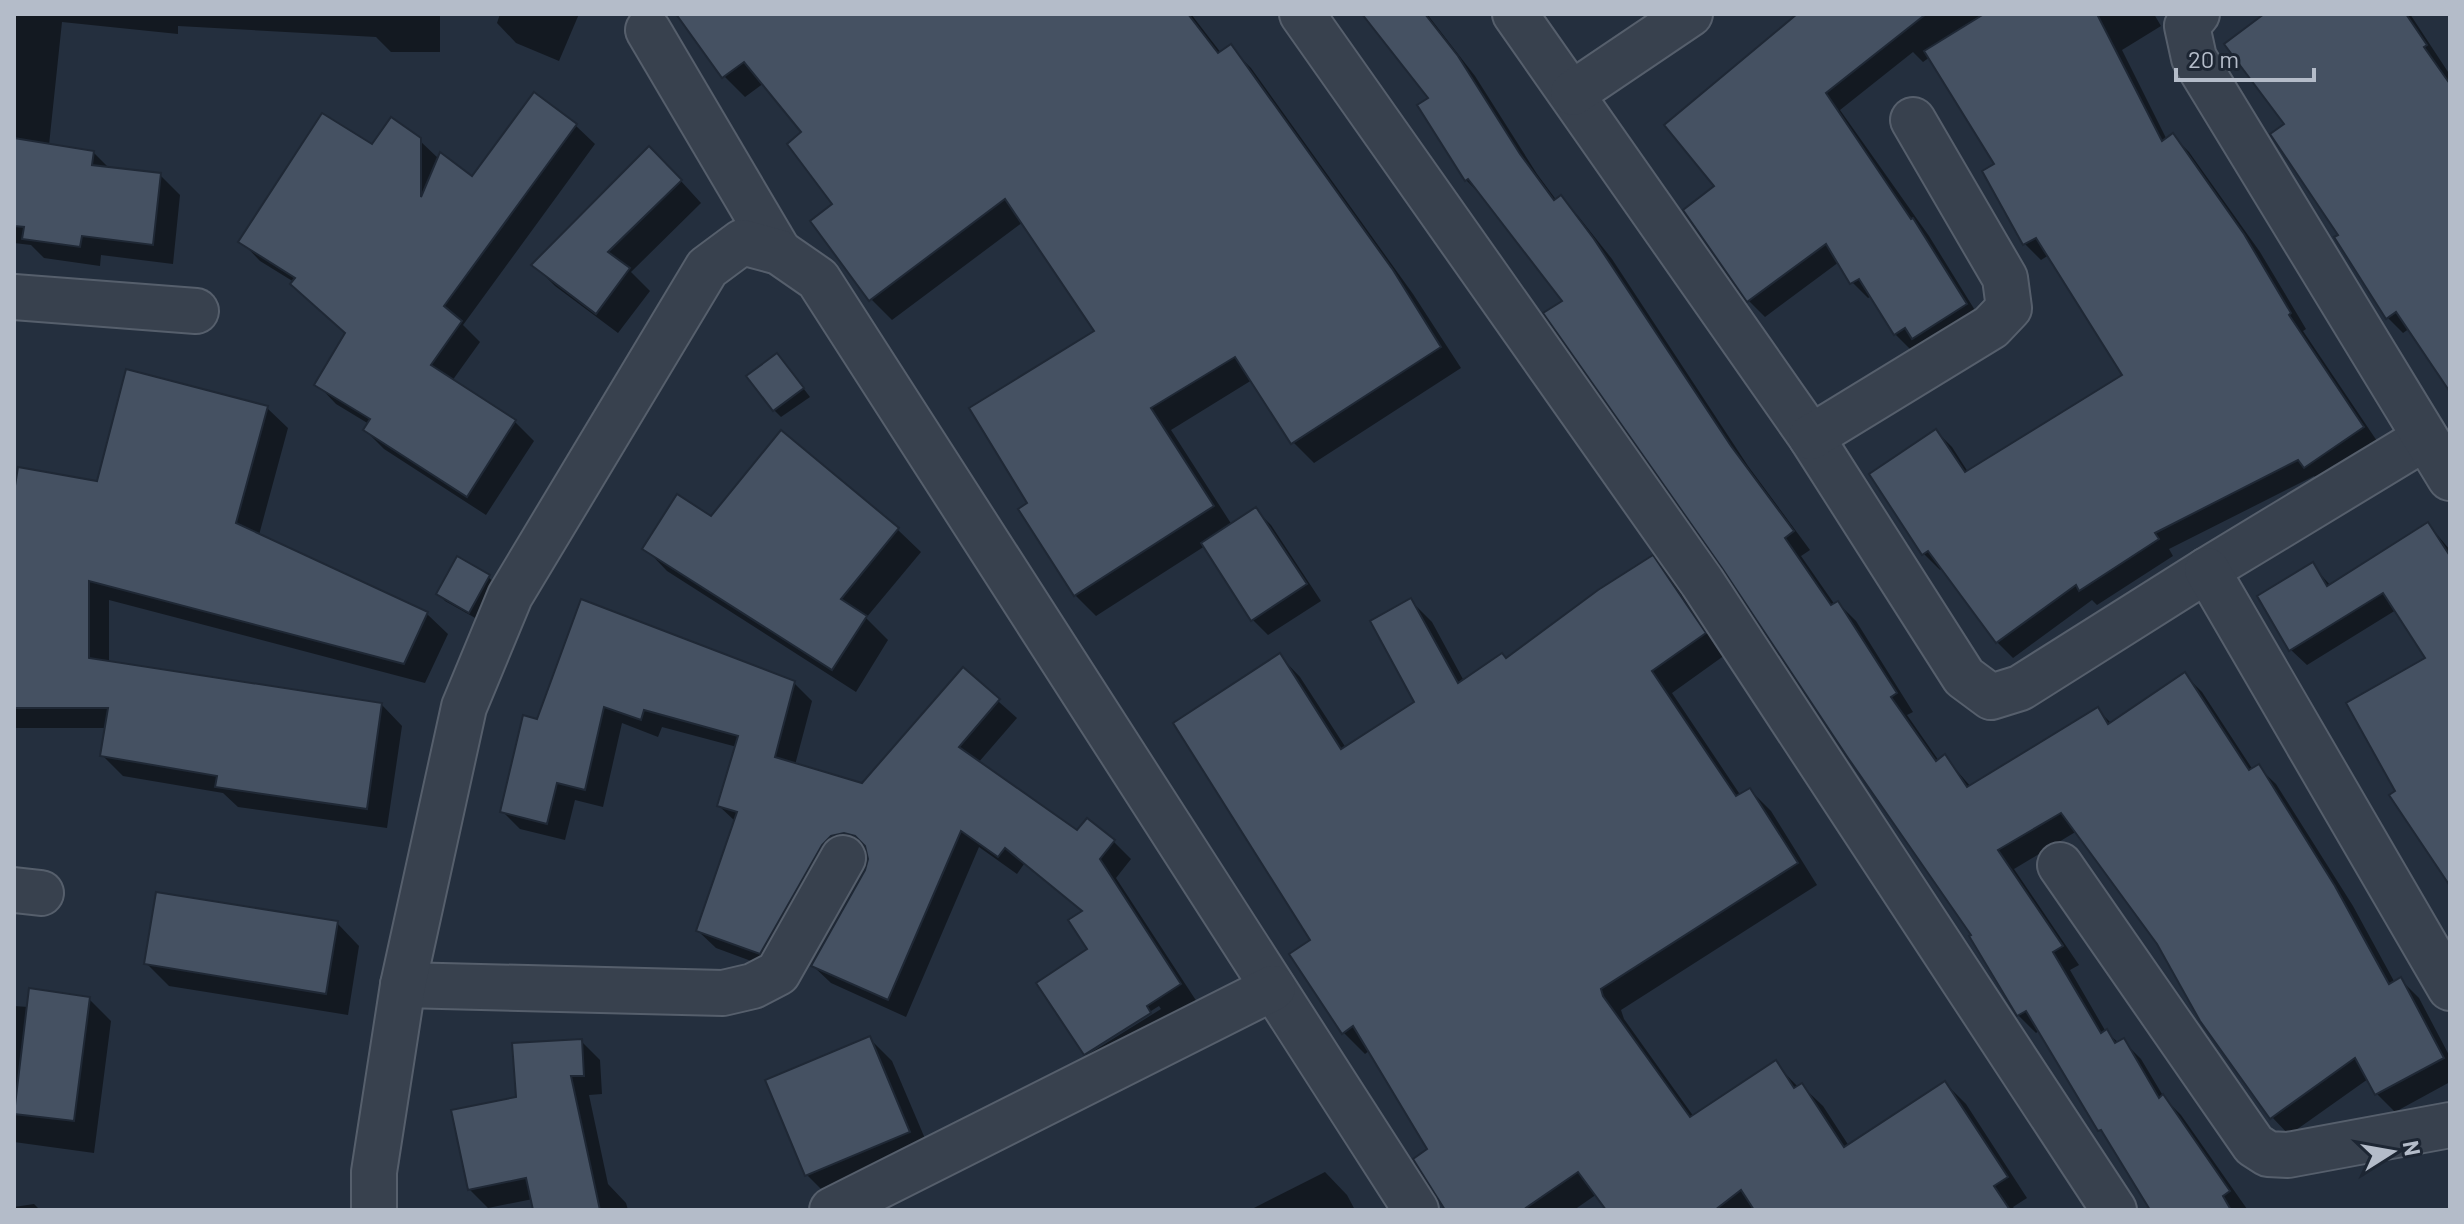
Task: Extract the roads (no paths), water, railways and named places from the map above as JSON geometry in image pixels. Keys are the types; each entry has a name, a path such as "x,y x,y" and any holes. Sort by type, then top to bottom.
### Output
{"street":[{"path":"1302,14 1702,582 2114,1210"},
{"path":"1515,14 1811,437 1964,677 1991,697 2020,688 2425,438"},
{"path":"1573,93 1690,14"},
{"path":"2197,14 2187,26 2194,58 2450,478"},
{"path":"648,30 779,252"},
{"path":"1811,437 1991,327 2009,308 2005,278 1913,120"},
{"path":"374,1210 374,1172 403,985 464,707 510,596 707,268 742,242 779,252 818,279 1416,1210"},
{"path":"14,297 196,311"},
{"path":"2207,570 2450,988"},
{"path":"403,985 723,993 753,986 778,973 843,858"},
{"path":"2060,865 2254,1145 2261,1150 2268,1154 2288,1155 2450,1125"},
{"path":"832,1210 1273,988"}]}
